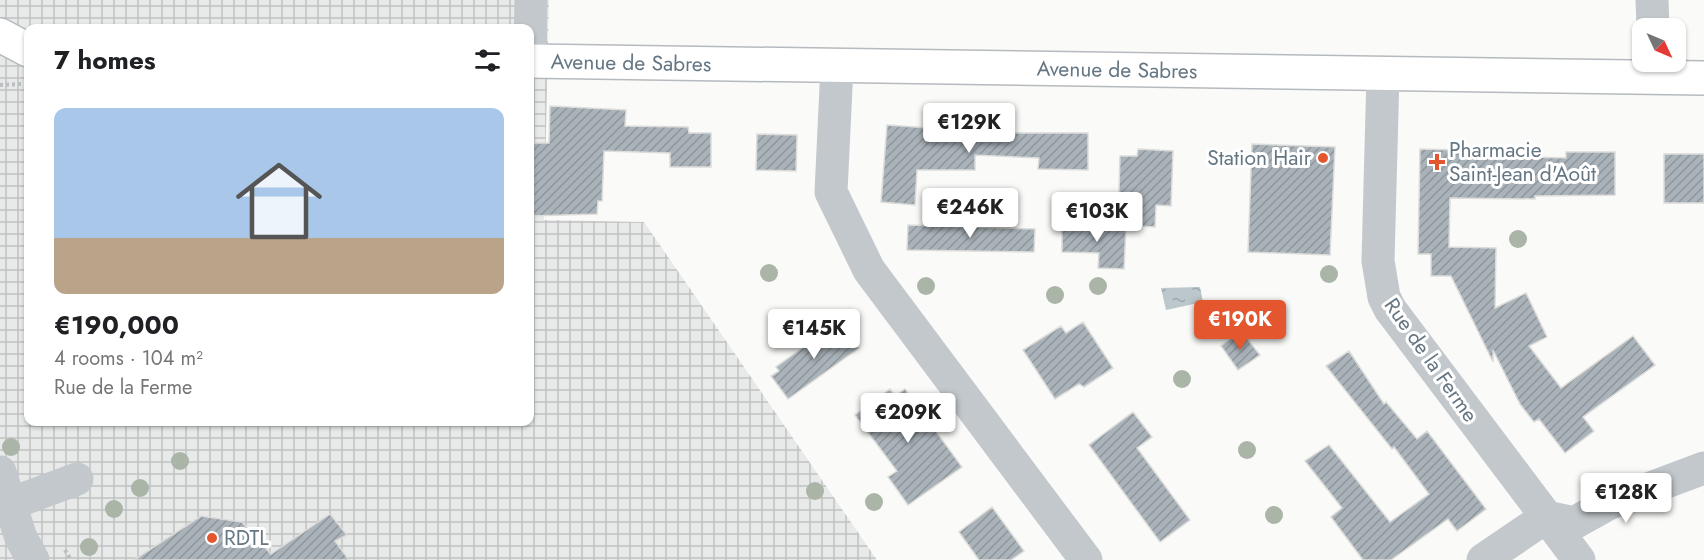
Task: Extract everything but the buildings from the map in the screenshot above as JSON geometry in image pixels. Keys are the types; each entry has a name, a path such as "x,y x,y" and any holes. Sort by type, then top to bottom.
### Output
{"main road":[{"path":"0,35 24,50"},
{"path":"0,54 24,52"},
{"name":"Avenue de Sabres","path":"534,61 1383,74 1632,70"},
{"name":"Avenue de Sabres","path":"1666,72 1704,78"}],"street":[{"path":"531,0 531,24"},
{"path":"1652,0 1653,18"},
{"path":"837,66 831,192 869,270 1086,560"},
{"name":"Rue de la Ferme","path":"1383,74 1378,261 1384,297 1390,309 1579,560"},
{"path":"1483,560 1546,517 1574,523 1608,504 1704,468"},
{"path":"0,472 21,538 33,560"},
{"path":"10,504 77,479"}],"path":[{"path":"0,85 24,83"}],"shaded area":[{"path":"0,0 549,0 544,220 644,222 877,560 0,560"}],"water":[{"path":"1200,287 1203,302 1166,310 1161,288"}],"place":[{"name":"Station Hair","path":"1323,158"},
{"name":"Pharmacie Saint-Jean d'Août","path":"1437,162"},
{"name":"RDTL","path":"212,538"}]}
